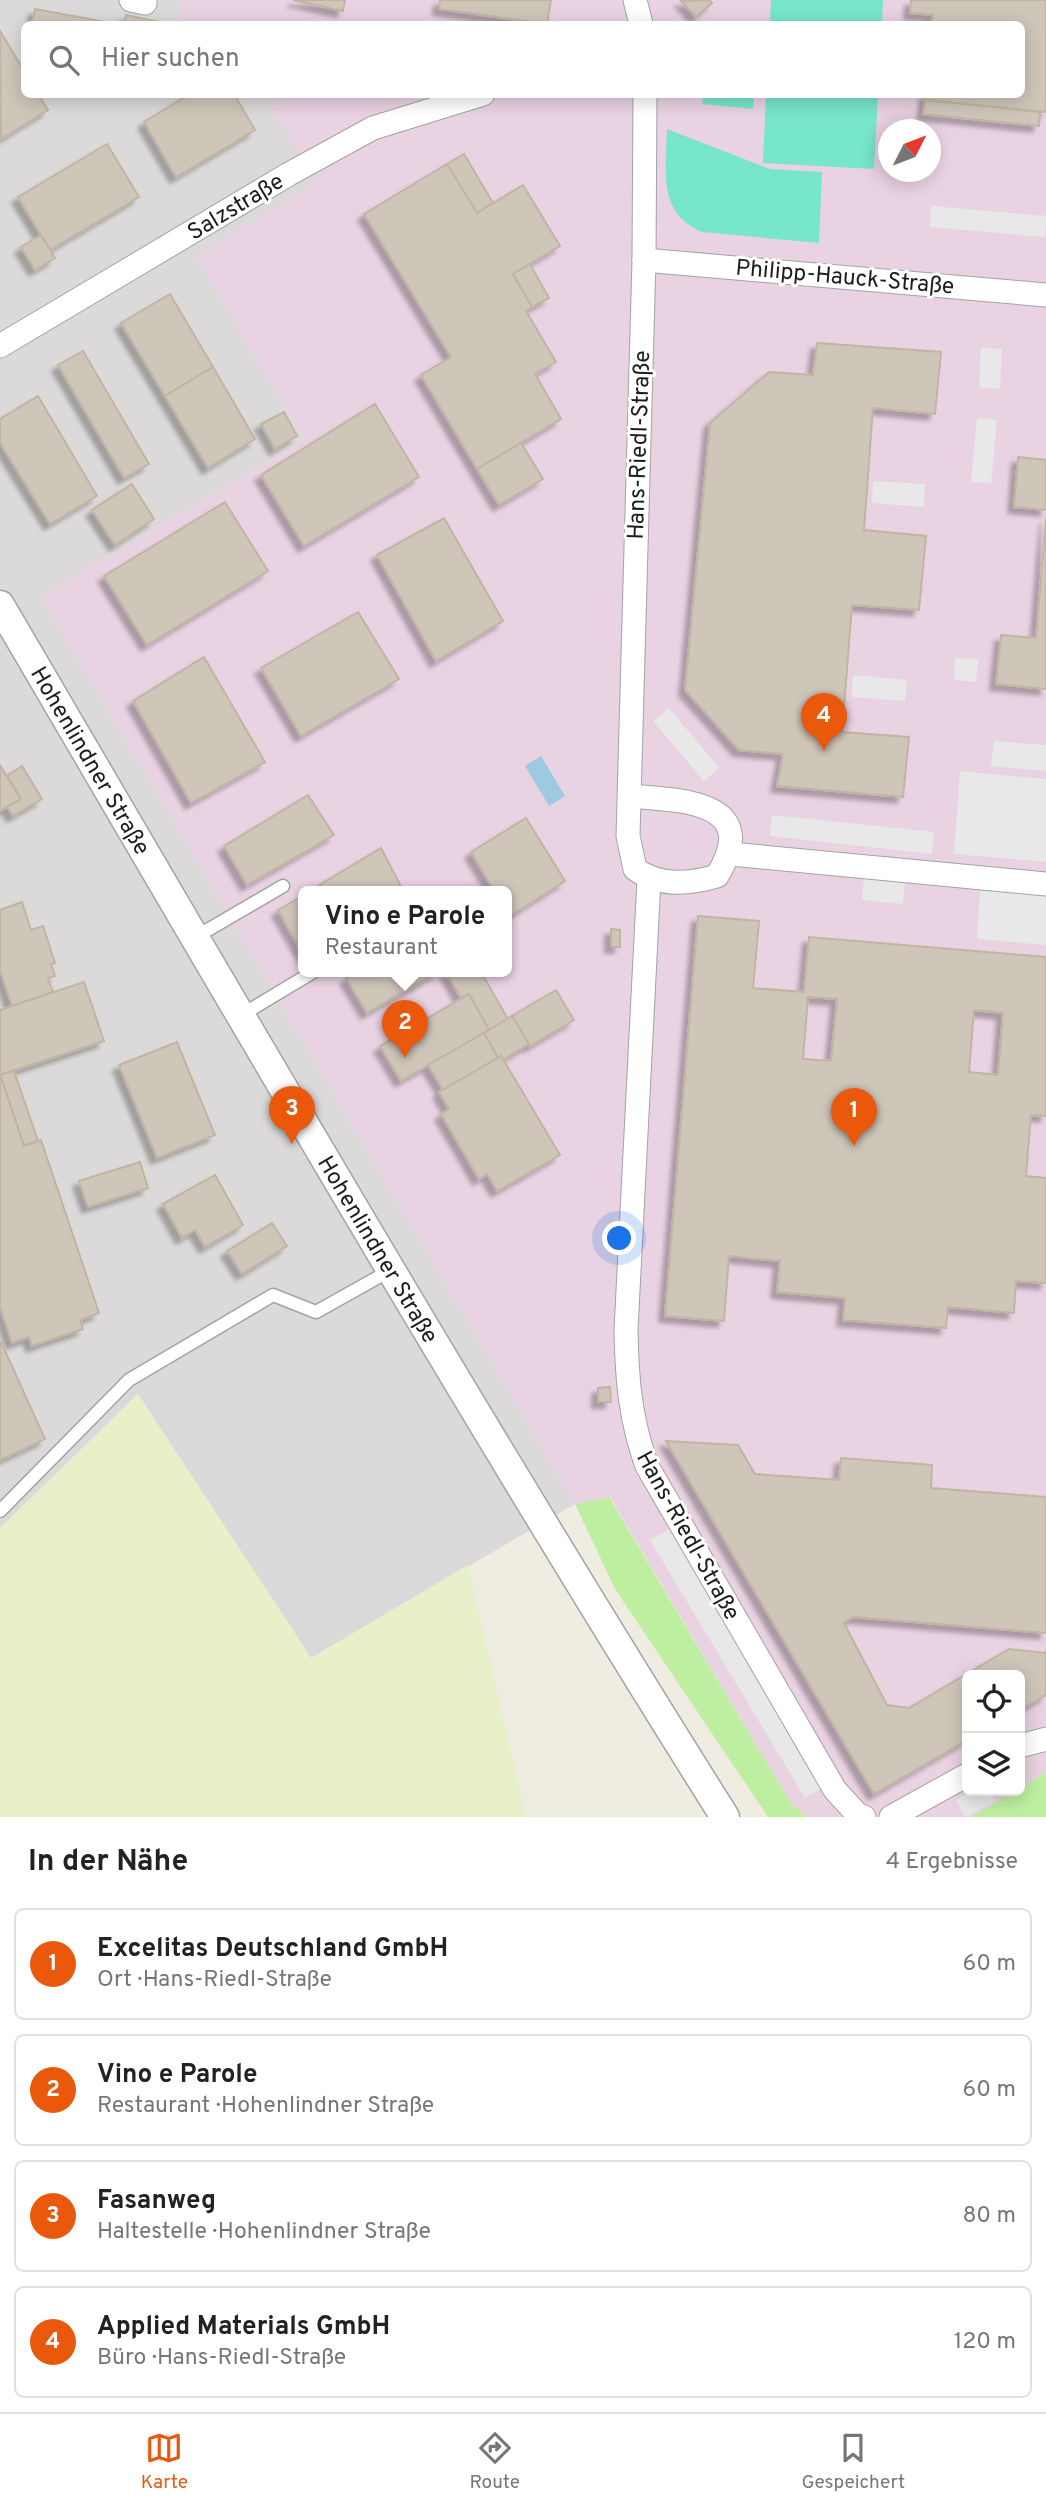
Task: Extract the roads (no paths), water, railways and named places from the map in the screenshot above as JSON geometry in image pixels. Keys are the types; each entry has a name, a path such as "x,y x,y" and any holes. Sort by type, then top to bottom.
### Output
{"street":[{"path":"131,0 145,3 145,0"},
{"path":"635,0 639,21"},
{"name":"Salzstraße","path":"0,346 289,174 373,128 471,98"},
{"name":"Hans-Riedl-Straße","path":"645,98 644,260 628,836 635,869 649,879 626,1330 627,1381 633,1427 647,1466 835,1790 858,1815 864,1817"},
{"name":"Philipp-Hauck-Straße","path":"644,260 1046,295"},
{"name":"Hohenlindner Straße","path":"0,605 391,1270 598,1616 725,1817"},
{"path":"629,796 701,804 718,812 730,831 730,853 717,876 690,884 649,879"},
{"path":"730,853 1046,884"},
{"path":"1025,1745 1046,1739"},
{"path":"891,1817 962,1778"}],"lane":[{"path":"194,938 283,886"},
{"path":"240,1016 305,977"},
{"path":"0,1511 129,1380 273,1295 316,1312 391,1270"}],"water":[{"path":"541,756 565,796 549,806 525,766"}],"place":[{"name":"Applied Materials GmbH","path":"824,751"},
{"name":"Vino e Parole","path":"405,1058"},
{"name":"Fasanweg","path":"292,1144"},
{"name":"Excelitas Deutschland GmbH","path":"854,1146"}]}
